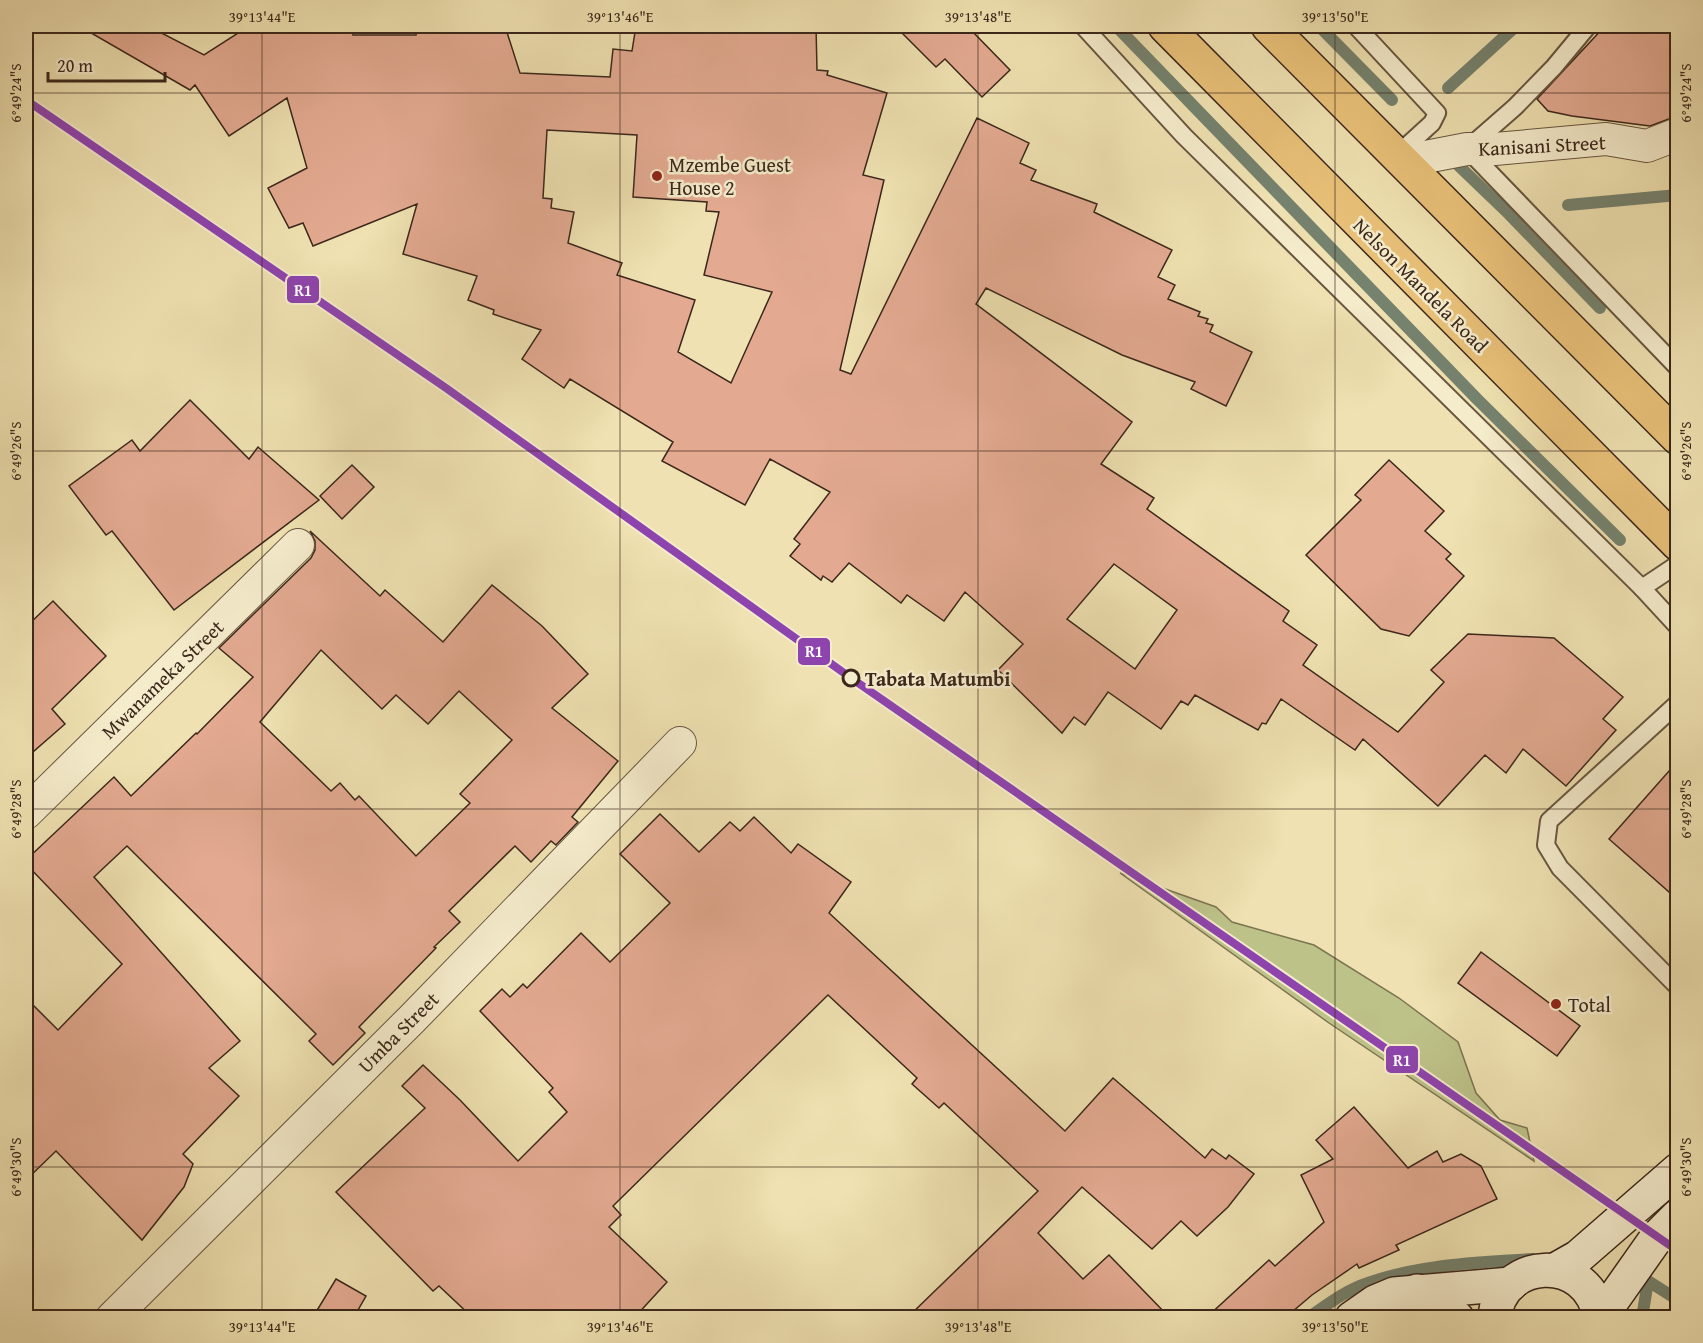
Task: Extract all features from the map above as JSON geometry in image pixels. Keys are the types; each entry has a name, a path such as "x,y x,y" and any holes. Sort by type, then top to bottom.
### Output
{"main road":[{"name":"Nelson Mandela Road","path":"1165,26 1677,544"},
{"path":"1268,26 1401,157 1677,438"},
{"path":"1495,1317 1501,1297 1512,1284 1532,1272 1555,1270 1578,1257 1677,1170"},
{"path":"1600,1317 1657,1237 1677,1216"},
{"path":"1555,1270 1586,1286 1598,1307 1600,1317"},
{"path":"1352,1317 1375,1302 1394,1294 1512,1284"},
{"path":"1417,1291 1457,1317"}],"street":[{"name":"Kanisani Street","path":"1401,157 1467,149 1495,149 1606,139 1647,146 1677,134"},
{"name":"Mwanameka Street","path":"26,813 298,545"},
{"name":"Umba Street","path":"112,1317 412,1019 680,743"}],"lane":[{"path":"1083,26 1184,136 1642,588 1677,627"},
{"path":"1356,26 1437,112 1432,123 1401,157"},
{"path":"1588,26 1554,67 1515,107 1467,149 1677,368"},
{"path":"1642,588 1677,564"},
{"path":"1674,976 1560,868 1546,845 1550,821 1677,703"}],"green space":[{"path":"1120,873 1216,907 1232,922 1314,945 1399,998 1458,1042 1476,1093 1500,1120 1527,1128 1534,1161 1329,1023"}],"building":[{"path":"79,26 148,26 204,55 249,26 352,26 353,35 416,35 417,26 505,26 520,73 610,77 613,49 632,51 636,26 816,26 817,70 828,71 827,75 887,93 863,175 884,180 840,370 851,374 977,118 1029,143 1020,163 1036,170 1031,180 1097,204 1094,212 1172,250 1158,277 1175,285 1168,299 1200,312 1198,316 1208,319 1206,323 1213,325 1210,332 1252,352 1226,406 1191,389 1195,382 1122,355 986,288 976,304 1132,422 1101,464 1154,498 1147,509 1289,611 1283,621 1317,645 1303,665 1398,732 1444,682 1431,670 1468,634 1554,638 1623,697 1603,719 1616,730 1566,786 1523,749 1506,773 1485,755 1438,806 1363,739 1355,750 1281,699 1266,724 1262,723 1258,730 1195,695 1188,705 1181,701 1161,729 1108,692 1085,725 1074,717 1062,733 998,670 1023,644 965,592 944,621 907,595 901,603 849,563 832,582 823,576 821,580 790,556 800,544 794,539 830,492 770,459 745,505 662,461 673,442 570,379 564,388 522,359 541,330 493,314 494,310 468,300 477,276 403,254 417,204 313,246 303,223 289,228 268,188 307,168 287,98 229,136 195,85 190,90","holes":["547,130 637,135 633,197 707,202 706,211 719,212 704,275 772,292 731,383 678,352 695,300 617,275 622,263 568,243 574,212 551,208 552,199 543,198","1114,564 1177,610 1135,669 1067,619"]},
{"path":"895,26 978,26 972,31 1010,70 982,97 945,59 936,67"},
{"path":"1605,26 1677,26 1677,116 1650,126 1548,111 1537,99"},
{"path":"190,400 249,459 258,447 319,500 174,610 112,531 106,535 69,486 132,440 140,451"},
{"path":"1389,460 1444,511 1425,531 1451,554 1446,559 1464,576 1409,636 1381,629 1306,555 1361,500 1355,495"},
{"path":"352,465 374,487 342,519 320,496"},
{"path":"310,531 380,596 385,590 443,642 492,585 542,626 588,674 552,708 618,761 572,817 578,822 556,845 551,841 531,862 515,846 449,911 460,922 359,1027 365,1033 333,1065 309,1041 316,1034 127,846 94,877 240,1041 209,1068 239,1096 183,1154 193,1164 184,1187 142,1240 56,1151 26,1180 26,998 58,1030 122,964 26,864 26,860 114,777 131,796 253,677 219,648 311,558 315,550 315,541","holes":["321,650 382,709 396,695 428,724 459,691 512,740 460,794 470,803 416,856 359,796 355,800 340,783 331,791 260,722"]},
{"path":"53,601 106,656 52,709 65,724 26,758 26,627"},
{"path":"1677,762 1677,899 1609,839"},
{"path":"660,814 699,852 730,822 740,831 754,817 791,853 798,844 851,882 829,913 1065,1131 1113,1078 1205,1158 1212,1149 1226,1159 1229,1155 1254,1174 1228,1207 1197,1236 1181,1221 1152,1249 1082,1187 1038,1233 1083,1279 1109,1255 1169,1317 908,1317 1038,1191 944,1103 939,1108 912,1084 917,1078 828,995 613,1206 621,1215 609,1227 667,1282 635,1317 472,1317 439,1286 433,1291 336,1192 425,1108 402,1086 423,1065 518,1161 567,1112 549,1092 553,1088 480,1011 502,989 510,997 523,984 527,988 581,933 610,962 670,903 620,854"},
{"path":"1481,952 1580,1026 1557,1056 1458,983"},
{"path":"1354,1107 1408,1168 1437,1151 1443,1162 1461,1154 1481,1166 1497,1199 1396,1245 1399,1250 1359,1268 1357,1264 1312,1295 1286,1317 1207,1317 1269,1260 1275,1266 1324,1222 1301,1175 1333,1159 1316,1140"},
{"path":"336,1279 366,1296 354,1317 313,1317"}],"waterway":[{"path":"1116,26 1477,399 1620,540"},
{"path":"1319,26 1392,100"},
{"path":"1448,88 1516,26"},
{"path":"1458,165 1600,308"},
{"path":"1568,205 1678,195"},
{"path":"1308,1318 1352,1290 1388,1277 1449,1265 1532,1259"},
{"path":"1642,1318 1648,1281 1678,1300"}],"transit line":[{"name":"R1","path":"26,100 446,388 851,678 1678,1251"}],"place":[{"name":"Mzembe Guest House 2","path":"657,176"},
{"name":"Tabata Matumbi","path":"851,678"},
{"name":"Total","path":"1556,1004"}]}
